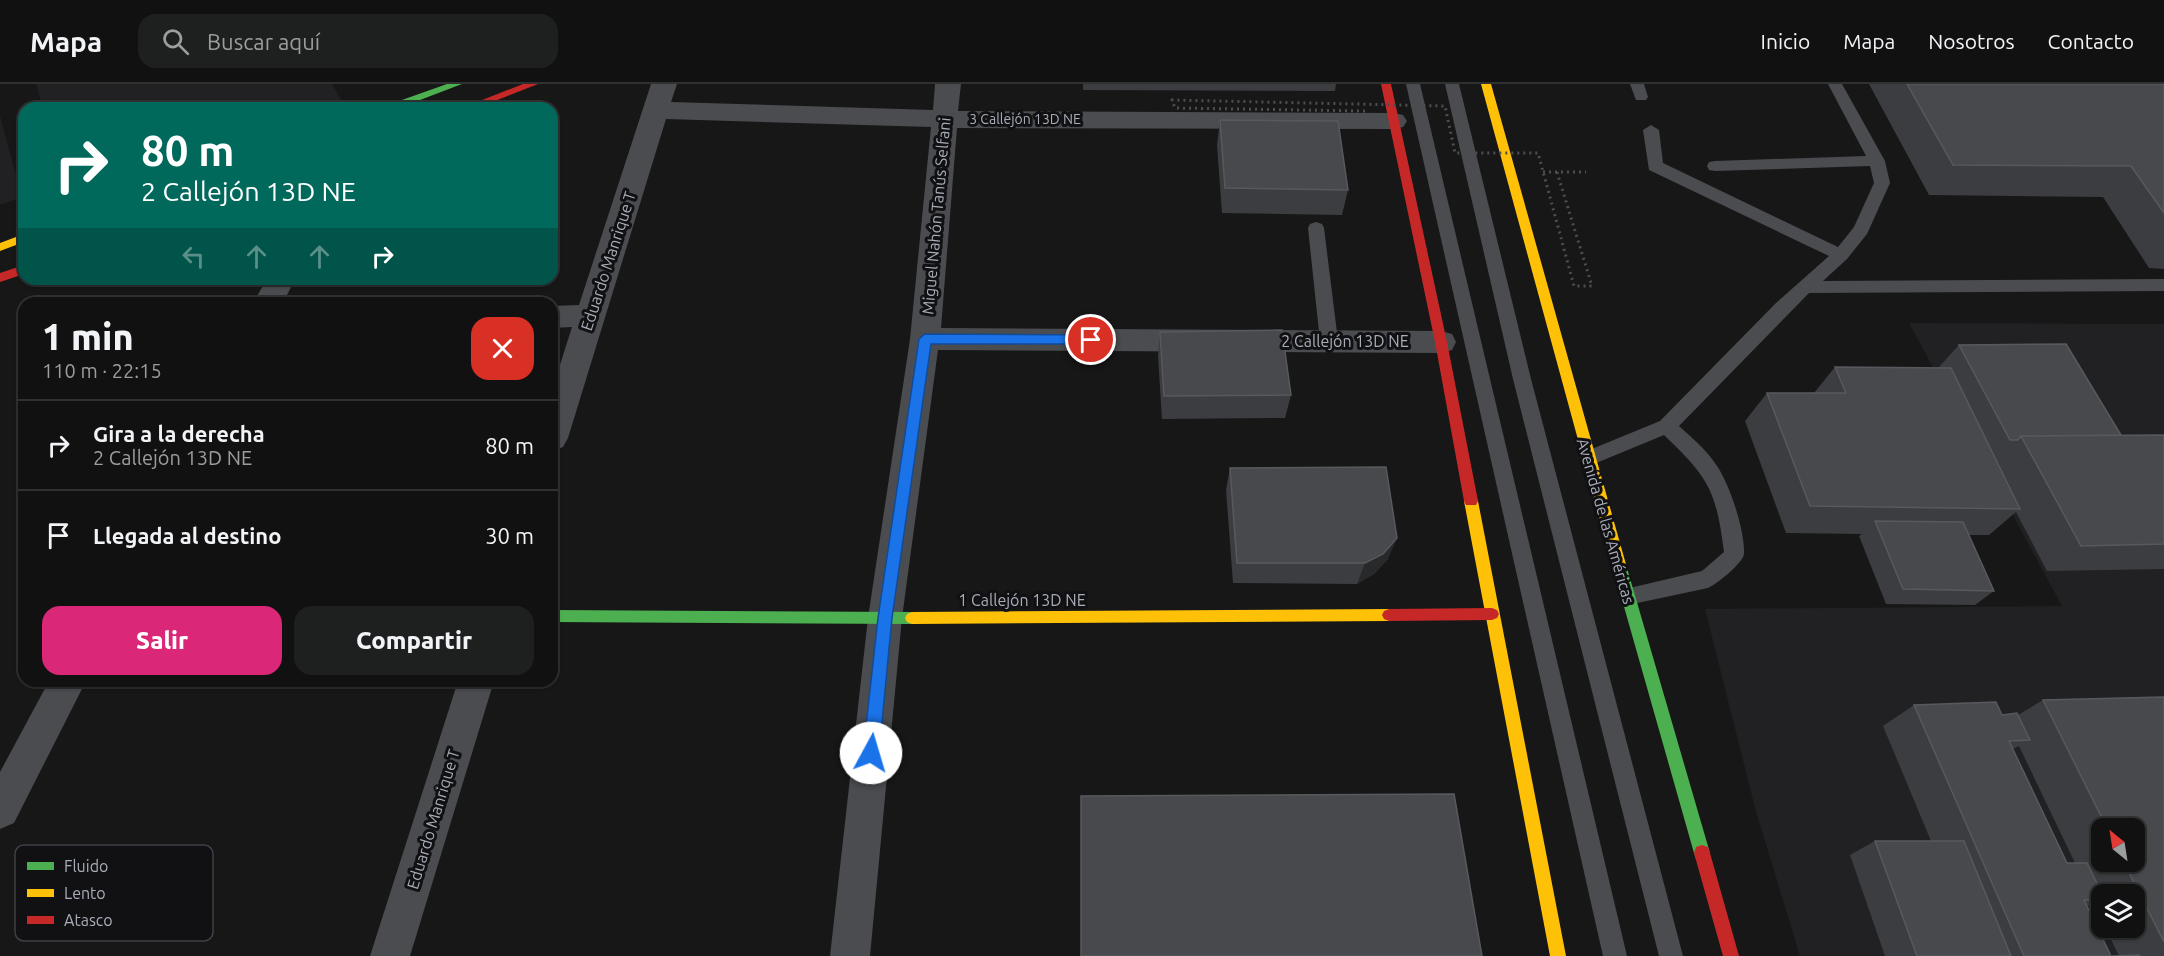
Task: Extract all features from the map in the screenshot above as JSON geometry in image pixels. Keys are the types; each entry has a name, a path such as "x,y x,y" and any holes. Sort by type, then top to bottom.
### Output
{"main road":[{"path":"406,102 457,84"},
{"path":"484,102 533,84"},
{"path":"1386,84 1441,342 1558,956"},
{"name":"Avenida de las Américas","path":"1486,84 1588,458 1731,956"},
{"path":"0,278 18,271"},
{"name":"1 Callejón 13D NE","path":"558,616 885,618 1492,614"}],"street":[{"name":"Miguel Nahón Tanús Selfani","path":"850,956 885,618 925,339 948,84"},
{"name":"3 Callejón 13D NE","path":"660,97 944,119 1394,121"},
{"name":"Eduardo Manrique T","path":"558,419 660,97"},
{"path":"558,317 590,316"},
{"name":"2 Callejón 13D NE","path":"925,339 1441,342"},
{"path":"0,810 65,687"},
{"name":"Eduardo Manrique T","path":"390,956 474,687"}],"lane":[{"path":"1413,84 1615,956"},
{"path":"1452,84 1522,379 1671,956"},
{"path":"1588,458 1667,426 1782,308 1840,255 1861,230 1882,183 1877,160 1836,84"},
{"path":"1652,130 1655,166 1840,255"},
{"path":"1715,166 1877,160"},
{"path":"1316,228 1329,341"},
{"path":"1806,287 2164,285"},
{"path":"1628,596 1708,579 1734,555 1729,523 1720,491 1706,463 1667,426"}],"path":[{"path":"1365,111 1175,108 1172,100 1445,106 1455,153 1538,153 1574,286 1592,286 1557,172"},
{"path":"1510,171 1586,172"}],"shaded area":[{"path":"36,84 332,84 341,100 335,102 41,102"},
{"path":"0,116 18,182 18,198 0,205"},
{"path":"1909,323 2164,324 2164,956 1800,956 1755,808 1705,609 2062,606"}],"building":[{"path":"1907,84 2164,84 2164,213 2131,166 1953,165"},
{"path":"1220,120 1338,121 1348,190 1225,188"},
{"path":"1282,330 1291,395 1164,396 1160,332"},
{"path":"2066,344 2121,435 2021,436 2018,440 2010,440 1959,345"},
{"path":"1835,367 1951,368 2020,509 1810,506 1767,393 1846,393"},
{"path":"2164,435 2164,544 2081,546 2021,436"},
{"path":"1386,467 1397,538 1383,554 1365,563 1237,563 1230,468"},
{"path":"1875,521 1963,522 1994,591 1903,589"},
{"path":"2164,697 2164,942 2145,904 2145,884 2135,884 2129,872 2145,872 2145,818 2102,818 2043,700"},
{"path":"1996,702 2002,715 2017,713 2030,740 2009,741 2067,863 2087,863 2097,884 2091,884 2091,900 2084,900 2091,915 2091,938 2102,938 2111,956 2024,956 1914,705"},
{"path":"1454,794 1482,956 1081,956 1081,796"},
{"path":"1875,841 1964,841 2011,956 1917,956"}],"traffic: fast":[{"path":"406,102 457,84"},
{"path":"1620,568 1702,853"},
{"path":"558,616 912,618"}],"traffic: slow":[{"path":"1486,84 1620,568"},
{"path":"0,247 18,240"},
{"path":"1471,501 1558,956"},
{"path":"912,618 1389,615"}],"traffic: jam":[{"path":"484,102 533,84"},
{"path":"1386,84 1441,342 1471,501"},
{"path":"0,278 18,271"},
{"path":"1389,615 1492,614"},
{"path":"1702,853 1731,956"}],"route":[{"path":"871,753 885,618 925,339 1091,340"}]}
